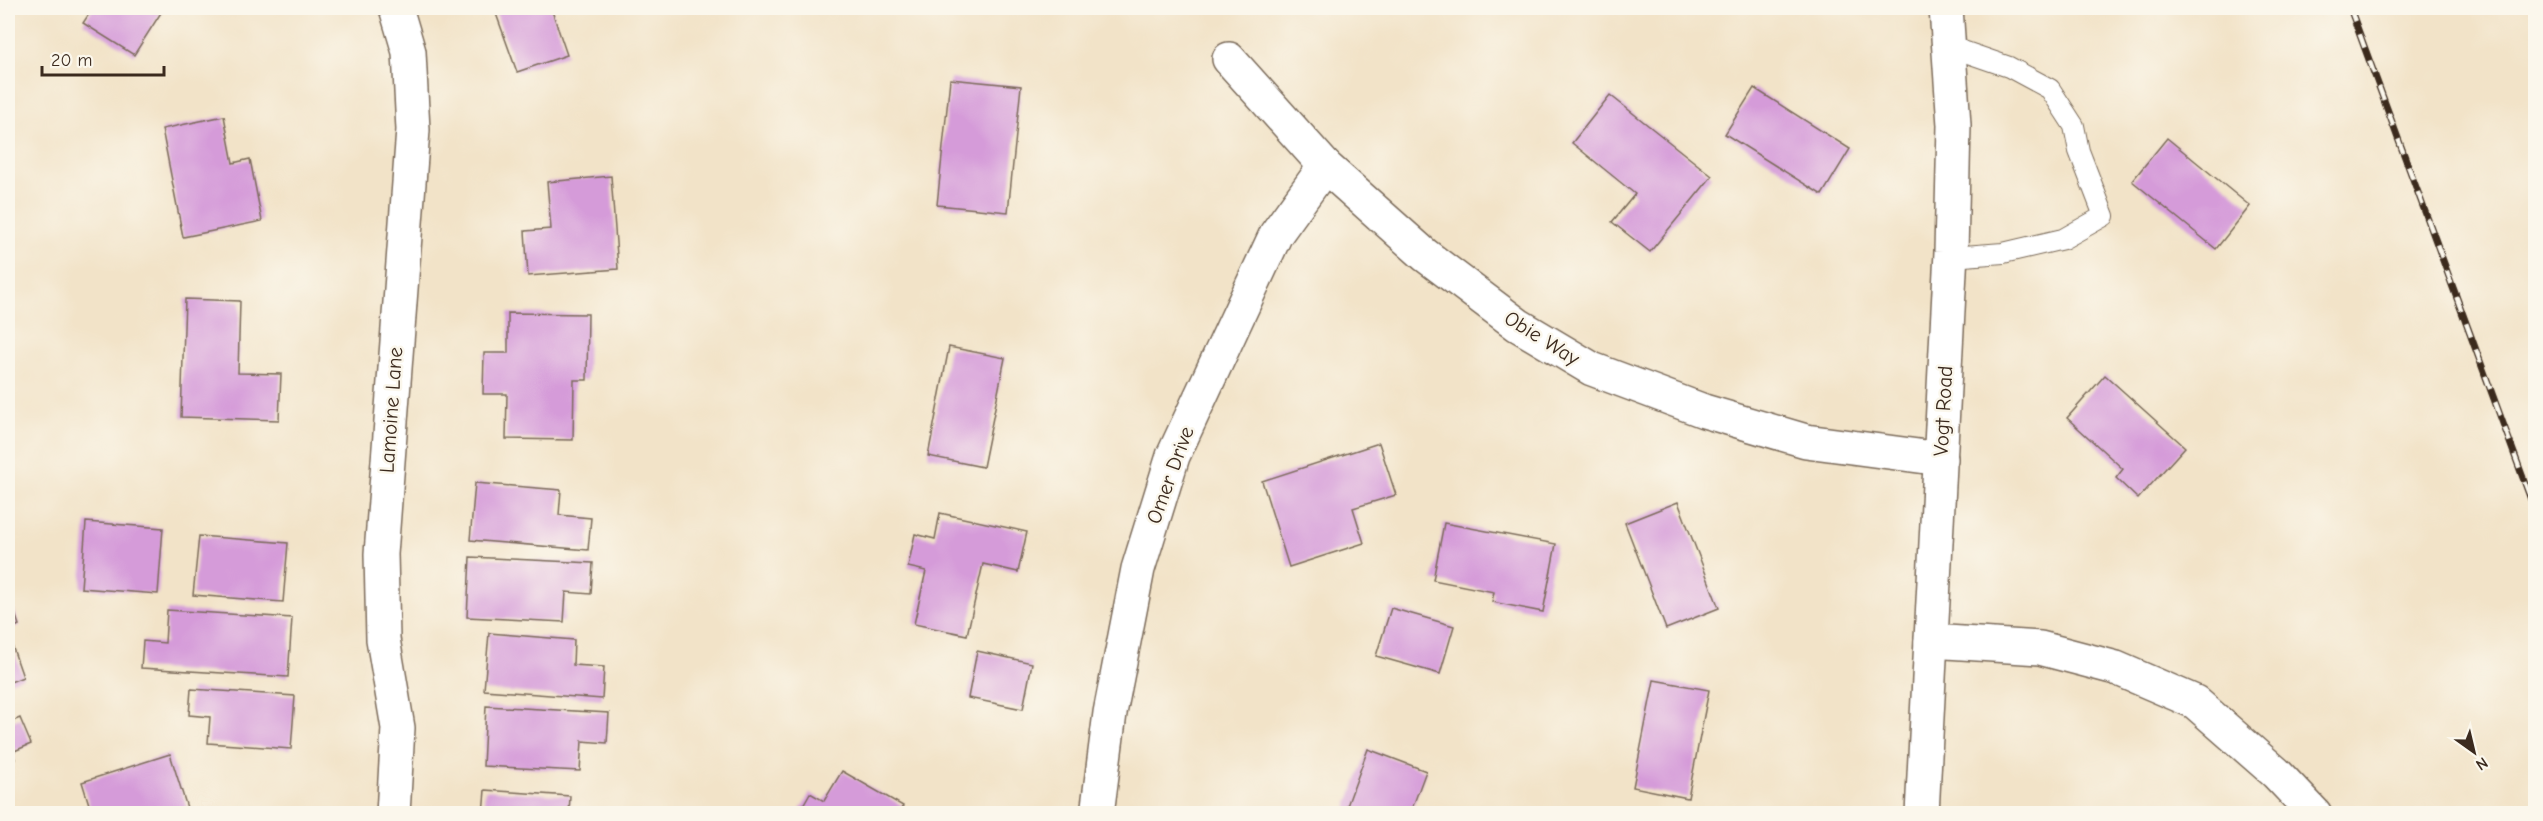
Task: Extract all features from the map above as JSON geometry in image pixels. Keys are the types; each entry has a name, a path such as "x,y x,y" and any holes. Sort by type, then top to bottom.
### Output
{"street":[{"name":"Lamoine Lane","path":"393,813 398,728 383,639 381,554 413,130 409,52 396,8"},
{"name":"Vogt Road","path":"1922,813 1951,257 1954,125 1946,8"},
{"name":"Obie Way","path":"1229,59 1325,166 1425,255 1518,324 1592,369 1704,411 1806,441 1941,459"},
{"name":"Omer Drive","path":"1097,813 1110,713 1138,568 1173,456 1276,234 1325,166"},
{"path":"1931,641 2040,648 2116,668 2195,702 2276,773 2315,813"}],"lane":[{"path":"1948,46 2009,67 2050,89 2074,126 2079,151 2104,216 2063,238 2003,253 1951,257"}],"building":[{"path":"93,8 164,8 134,55 83,23"},
{"path":"494,8 551,8 567,55 517,72"},
{"path":"950,79 1021,86 1008,212 937,205"},
{"path":"1754,88 1850,149 1822,195 1725,134"},
{"path":"1610,95 1712,176 1650,252 1612,222 1635,194 1572,143"},
{"path":"224,116 233,163 250,159 262,221 183,237 162,129"},
{"path":"2167,138 2250,206 2216,249 2132,181"},
{"path":"611,176 618,269 528,276 525,231 551,229 547,182"},
{"path":"185,299 240,301 238,373 281,374 279,420 181,417"},
{"path":"508,313 588,314 587,380 574,380 573,440 506,439 507,394 483,394 484,353 508,353"},
{"path":"949,347 1005,358 983,467 928,456"},
{"path":"2105,375 2185,447 2138,499 2116,478 2123,469 2067,418"},
{"path":"1379,443 1396,495 1353,508 1364,543 1289,567 1262,481"},
{"path":"475,483 561,490 559,515 591,518 588,550 470,540"},
{"path":"1678,502 1719,608 1666,629 1625,523"},
{"path":"940,513 1027,532 1018,572 983,564 967,635 914,624 926,571 908,567 915,534 935,539"},
{"path":"86,522 163,528 158,594 81,588"},
{"path":"1444,523 1556,544 1543,612 1492,602 1494,592 1433,580"},
{"path":"199,536 288,543 283,602 193,595"},
{"path":"470,557 593,563 591,594 566,592 564,622 467,617"},
{"path":"8,593 19,625 8,630"},
{"path":"1391,608 1454,626 1440,674 1376,656"},
{"path":"167,610 292,618 288,677 141,668 143,641 165,643"},
{"path":"489,633 574,640 573,665 604,667 602,699 484,690"},
{"path":"8,634 23,677 8,683"},
{"path":"977,651 1032,663 1023,709 968,698"},
{"path":"1654,680 1709,690 1688,798 1633,787"},
{"path":"191,689 295,696 291,749 208,743 210,717 189,715"},
{"path":"486,706 609,713 607,743 582,741 580,771 483,766"},
{"path":"20,718 31,744 12,752 15,759 8,762 8,723"},
{"path":"1368,749 1426,771 1410,814 1344,814"},
{"path":"170,754 189,814 92,814 82,782"},
{"path":"842,771 903,806 898,814 798,814 810,793 824,801"},
{"path":"485,790 570,796 569,814 483,814"}],"railway":[{"path":"2350,8 2536,513"}]}
